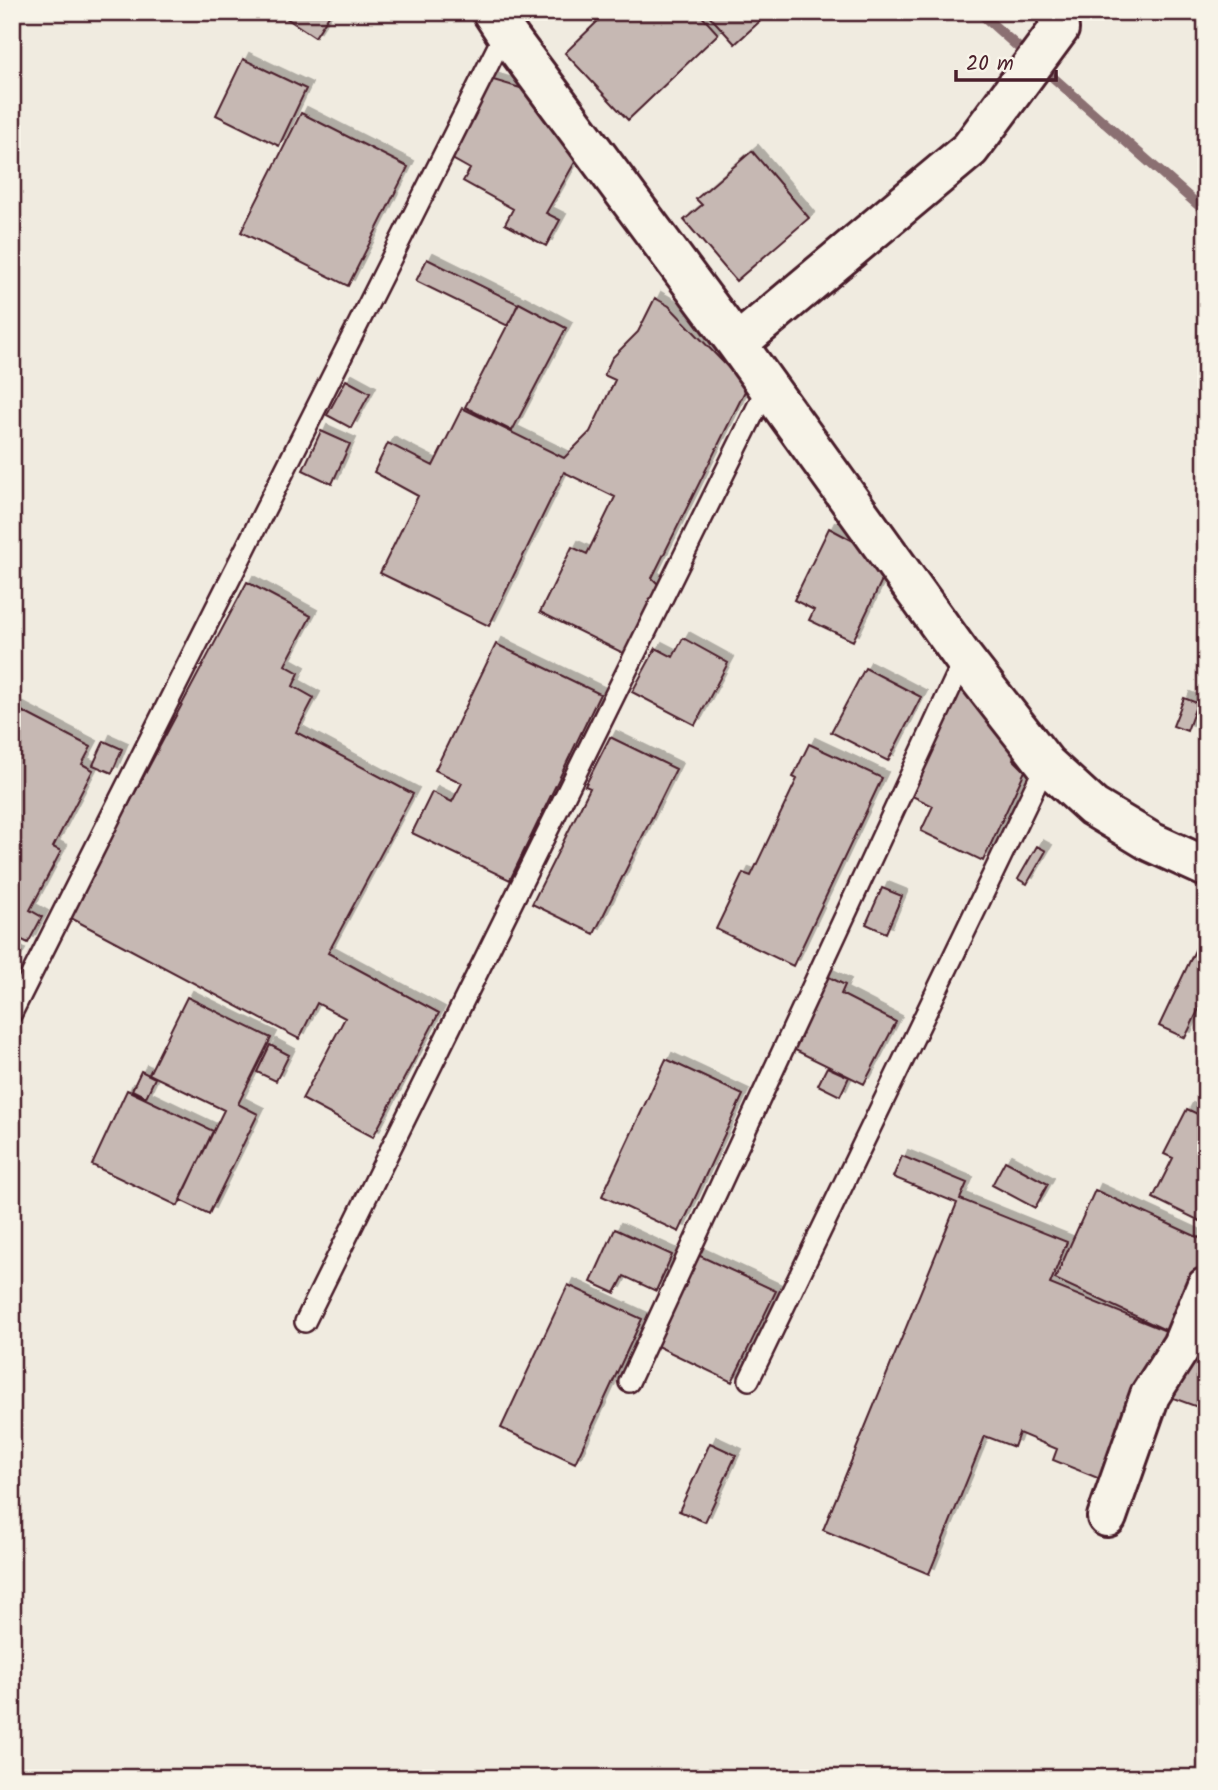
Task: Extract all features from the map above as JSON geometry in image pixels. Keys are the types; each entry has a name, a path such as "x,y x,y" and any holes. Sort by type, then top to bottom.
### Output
{"street":[{"path":"737,344 970,149 1059,29 1057,12"},
{"path":"498,22 737,344 964,659 1046,764 1093,807 1151,842 1206,867"},
{"path":"1107,1517 1150,1395 1182,1345 1206,1287"}],"lane":[{"path":"12,1013 498,22"},
{"path":"305,1322 767,387"},
{"path":"629,1382 964,659"},
{"path":"749,1380 1046,764"}],"building":[{"path":"277,12 331,12 315,37"},
{"path":"595,12 698,12 718,34 628,120 565,53 601,18"},
{"path":"706,12 770,12 735,44"},
{"path":"243,59 306,89 279,146 216,115"},
{"path":"490,79 534,92 575,162 546,213 560,220 546,246 505,224 513,209 463,181 470,169 447,156"},
{"path":"301,113 408,167 348,286 241,232"},
{"path":"752,151 809,218 736,281 684,220 702,205 696,199"},
{"path":"427,259 518,304 508,326 416,281"},
{"path":"655,298 669,306 747,387 652,578 659,585 625,654 540,612 572,547 587,554 615,497 564,472 489,626 380,573 418,496 374,472 388,443 433,466 462,408 564,458 590,432 615,380 604,375 612,358 638,332"},
{"path":"519,303 566,328 512,431 465,407"},
{"path":"346,380 370,393 351,428 327,415"},
{"path":"321,431 350,444 332,484 303,470"},
{"path":"829,528 891,561 853,641 809,620 814,610 794,600"},
{"path":"247,582 311,616 285,665 299,673 293,686 314,698 296,732 413,794 328,953 439,1013 373,1137 302,1099 345,1018 317,1003 299,1039 69,917"},
{"path":"683,638 728,663 695,725 632,692 656,648 673,657"},
{"path":"496,644 600,694 510,880 412,833 432,792 452,802 462,783 435,770"},
{"path":"865,668 921,697 888,761 831,732"},
{"path":"966,687 1020,744 1013,759 1025,771 983,861 921,831 933,806 906,793 956,696"},
{"path":"1184,698 1197,703 1187,731 1173,726"},
{"path":"12,706 91,747 82,764 93,770 53,847 61,851 30,910 42,917 28,943 12,935"},
{"path":"610,737 676,769 594,934 532,904 590,788 585,786"},
{"path":"104,741 122,749 112,773 93,765"},
{"path":"809,744 882,778 793,966 716,929 743,873 751,876 797,779 793,777"},
{"path":"1037,846 1046,851 1027,884 1018,879"},
{"path":"882,888 902,896 886,933 866,924"},
{"path":"1206,927 1206,994 1185,1038 1159,1026"},
{"path":"12,951 19,955 12,967"},
{"path":"823,974 845,985 841,994 896,1022 864,1084 787,1046"},
{"path":"187,997 271,1038 238,1104 258,1114 209,1214 180,1200 224,1110 149,1074"},
{"path":"270,1045 289,1055 276,1081 257,1072"},
{"path":"666,1059 743,1095 679,1232 602,1196"},
{"path":"827,1067 849,1077 840,1096 818,1085"},
{"path":"141,1071 155,1078 146,1097 132,1090"},
{"path":"127,1090 213,1131 178,1206 92,1165"},
{"path":"1187,1109 1206,1118 1206,1224 1153,1198 1173,1158 1164,1154"},
{"path":"902,1156 967,1183 960,1199 1067,1242 1050,1284 1171,1333 1110,1483 1053,1460 1057,1449 1019,1433 1014,1447 985,1436 929,1574 823,1530 957,1203 893,1177"},
{"path":"1005,1161 1048,1184 1035,1208 992,1185"},
{"path":"1095,1190 1206,1241 1206,1261 1172,1333 1055,1279"},
{"path":"615,1229 672,1255 656,1291 624,1276 615,1293 591,1282"},
{"path":"698,1255 776,1291 732,1382 655,1345"},
{"path":"568,1285 642,1319 575,1463 501,1428"},
{"path":"1191,1349 1206,1354 1206,1410 1173,1398"},
{"path":"710,1443 736,1455 705,1522 679,1511"}],"waterway":[{"path":"979,12 1028,56"},
{"path":"1040,66 1206,212"}]}
